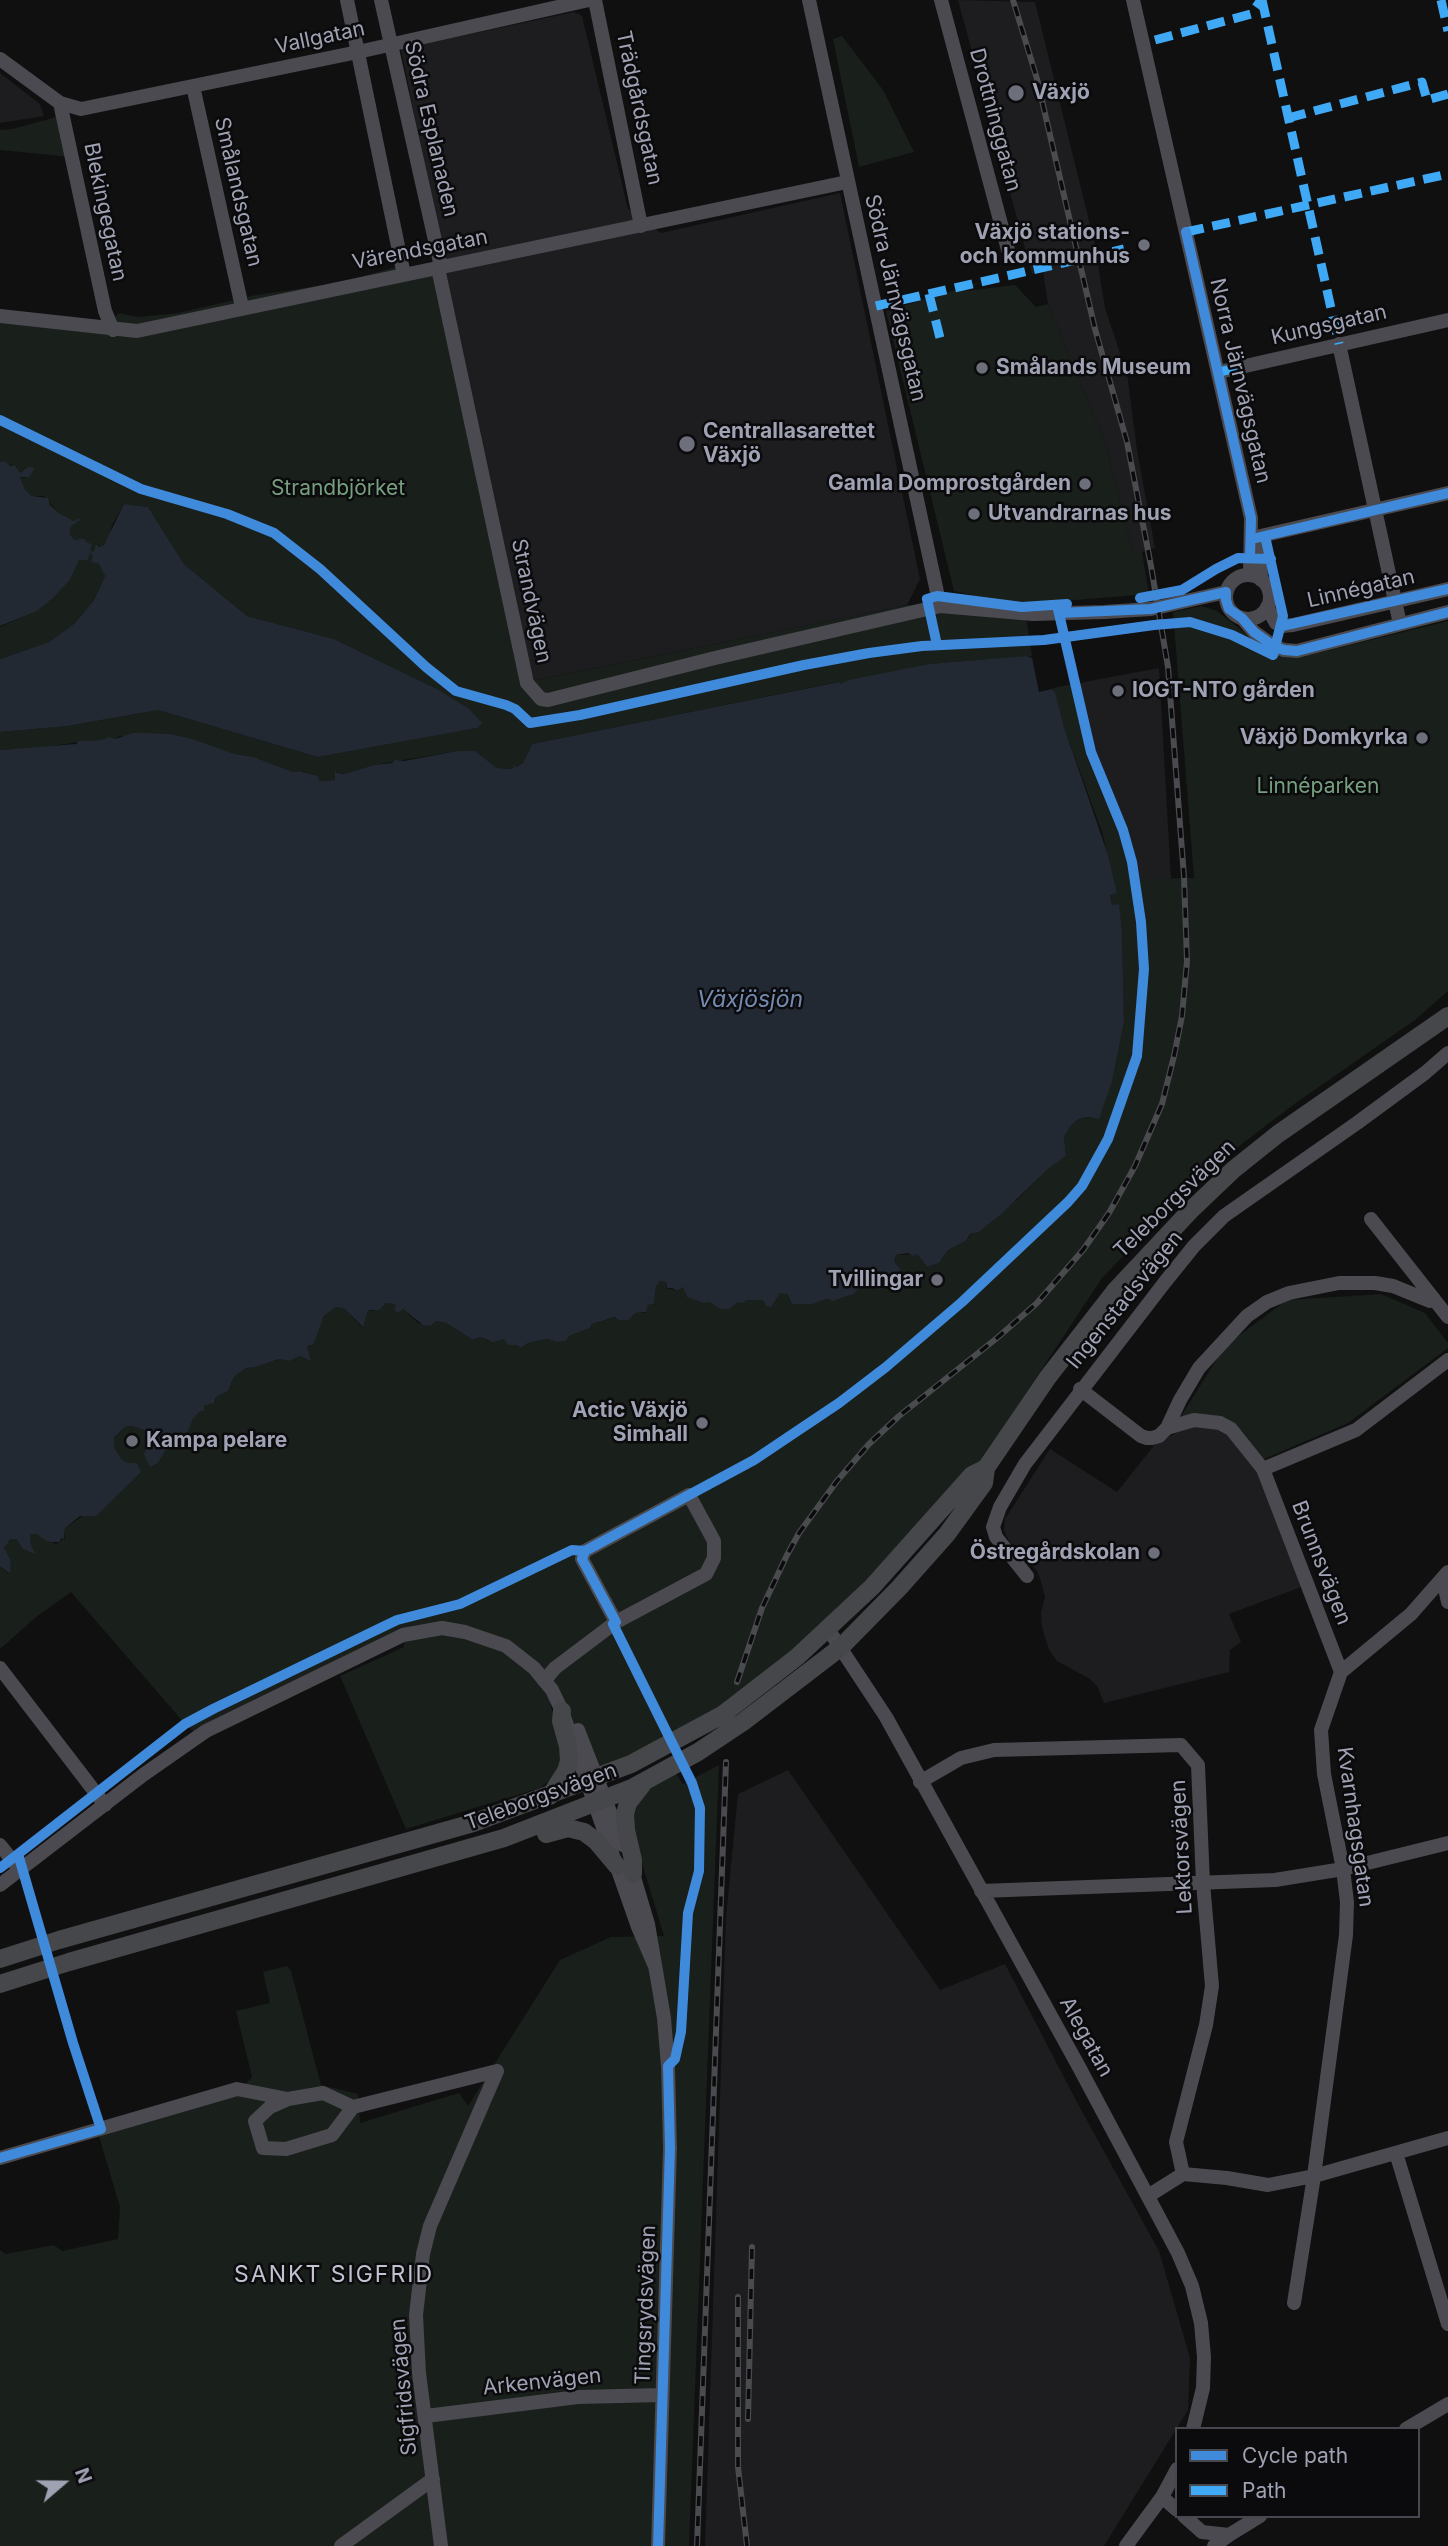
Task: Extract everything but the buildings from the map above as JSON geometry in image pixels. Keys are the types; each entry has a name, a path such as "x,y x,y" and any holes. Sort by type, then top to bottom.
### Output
{"main road":[{"name":"Teleborgsvägen","path":"0,1984 504,1838 601,1802 645,1782 743,1722 841,1647 947,1534 984,1483 986,1468 1048,1377 1115,1291 1190,1211 1233,1170 1278,1134 1448,1016"},
{"name":"Teleborgsvägen","path":"0,1958 472,1823 631,1764 722,1715 784,1668 872,1587 972,1475 986,1468"},
{"path":"550,1796 566,1772 569,1761 560,1704"},
{"path":"504,1838 542,1835 563,1828 574,1828 591,1837 625,1870 633,1860 625,1814 634,1794 645,1782"}],"street":[{"path":"347,0 404,275"},
{"name":"Södra Esplanaden","path":"382,0 440,268"},
{"name":"Vallgatan","path":"60,103 81,109 358,52 589,0"},
{"name":"Trädgårdsgatan","path":"595,0 641,226"},
{"name":"Södra Järnvägsgatan","path":"809,0 940,606"},
{"name":"Drottninggatan","path":"941,0 1008,250"},
{"name":"Norra Järnvägsgatan","path":"1133,0 1224,393 1251,518 1252,538 1260,545 1256,578"},
{"path":"0,59 60,103"},
{"name":"Smålandsgatan","path":"193,86 243,307"},
{"name":"Blekingegatan","path":"60,103 105,312 113,330"},
{"name":"Värendsgatan","path":"0,316 136,331 847,182"},
{"name":"Strandvägen","path":"440,268 527,683 537,697 548,700 940,606 1033,614 1151,610 1226,592"},
{"name":"Kungsgatan","path":"1219,372 1448,320"},
{"path":"1339,344 1400,624"},
{"path":"1252,538 1448,493"},
{"path":"1256,578 1269,594 1267,607 1258,617 1242,618 1235,615 1228,607 1226,592 1234,579 1256,578"},
{"name":"Linnégatan","path":"1267,607 1272,618 1282,626 1448,589"},
{"name":"Linnégatan","path":"1242,618 1254,632 1275,647 1297,651 1448,612"},
{"name":"Ingenstadsvägen","path":"1027,1576 996,1537 993,1527 995,1519 1025,1464 1080,1389 1194,1247 1224,1216 1357,1123 1448,1053"},
{"path":"1371,1219 1448,1317"},
{"path":"1167,1428 1180,1399 1199,1368 1247,1316 1267,1302 1289,1293 1339,1283 1393,1286 1430,1301 1434,1299"},
{"path":"1263,1469 1356,1430 1448,1360"},
{"name":"Brunnsvägen","path":"1080,1389 1141,1436 1159,1436 1167,1428 1194,1420 1220,1423 1231,1429 1263,1469 1341,1672"},
{"path":"545,1680 555,1668 616,1622 705,1574 714,1558 713,1541 689,1494 585,1551 582,1559 616,1622"},
{"path":"1341,1672 1411,1614 1446,1576"},
{"path":"1446,1576 1448,1602"},
{"name":"Tingsrydsvägen","path":"0,1885 206,1731 403,1635 421,1630 442,1629 485,1638 506,1646 522,1657 545,1680 576,1724 592,1780 648,1924 664,2018 670,2107 658,2546"},
{"name":"Alegatan","path":"828,1629 886,1717 1178,2253 1192,2286 1201,2323 1205,2357 1203,2389 1194,2427"},
{"path":"0,1668 105,1805"},
{"name":"Kvarnhagsgatan","path":"1294,2302 1314,2176 1346,1935 1347,1902 1343,1869 1324,1774 1321,1730 1341,1672"},
{"name":"Lektorsvägen","path":"920,1782 961,1758 994,1750 1181,1745 1198,1765 1203,1882 1212,1986 1206,2025 1176,2142 1183,2174"},
{"path":"981,1891 1275,1880 1343,1869 1448,1843"},
{"path":"0,1845 20,1870"},
{"name":"Sigfridsvägen","path":"353,2107 497,2071 430,2226 423,2254 416,2315 419,2373 441,2546"},
{"path":"0,2158 237,2089 288,2099"},
{"path":"323,2093 353,2107 332,2135 286,2149 263,2148 255,2121 270,2107 288,2099 323,2093"},
{"path":"1148,2196 1183,2174 1268,2185 1314,2176 1448,2137"},
{"path":"1396,2153 1445,2303 1448,2324"},
{"name":"Arkenvägen","path":"426,2416 578,2397 662,2395"},
{"path":"1409,2427 1448,2404"},
{"path":"1126,2546 1162,2497 1175,2473"},
{"path":"341,2546 433,2479"},
{"path":"1162,2497 1175,2508"},
{"path":"1186,2518 1202,2532 1228,2535"},
{"path":"1214,2546 1257,2518"}],"shaded area":[{"path":"958,0 1035,2 1094,241 1105,308 1127,374 1137,450 1155,548 1133,552 1105,442 1048,304 1043,271 1032,274"},
{"name":"Centrallasarettet Växjö","path":"574,12 582,16 628,209 661,233 840,193 920,579 907,605 537,680 527,672 401,49"},
{"path":"0,73 40,104 44,116 0,123"},
{"path":"1159,668 1171,879 1140,880 1127,827 1092,742 1079,683"},
{"name":"Östregårdskolan","path":"1193,1425 1217,1428 1234,1437 1256,1470 1301,1587 1229,1614 1241,1642 1230,1650 1229,1672 1104,1703 1097,1686 1090,1679 1057,1661 1049,1650 1042,1627 1041,1612 1045,1597 1040,1578 1037,1571 1009,1541 1004,1530 1005,1519 1050,1449 1117,1492 1156,1443"},
{"path":"788,1770 940,1990 1005,1964 1159,2251 1190,2358 1188,2410 1175,2427 1104,2546 705,2546 726,1917 738,1794"}],"green space":[{"path":"842,36 883,90 914,152 859,167 833,39"},
{"path":"62,111 72,157 0,150 0,130 53,118"},
{"name":"Strandbjörket","path":"399,266 445,268 527,672 537,680 907,605 940,606 1026,617 1032,656 929,664 532,744 523,763 515,767 513,765 514,768 509,769 497,768 475,751 457,751 374,765 344,774 336,772 336,780 318,781 318,776 301,771 293,772 254,757 235,754 171,734 133,733 116,739 0,750 0,732 68,726 158,710 318,757 476,728 435,688 334,639 247,616 184,564 148,507 124,504 112,525 109,539 101,547 97,544 92,562 99,564 105,576 94,600 75,623 49,642 0,659 0,627 36,611 54,597 70,580 79,559 88,559 92,544 88,544 83,538 75,540 70,535 71,525 80,519 74,521 59,513 44,496 32,496 25,490 20,477 26,478 28,467 20,473 16,466 0,462 0,314 109,327 118,313 138,317 178,313 256,295 339,283"},
{"path":"981,282 965,291 1015,285 1036,307 1048,304 1105,442 1133,552 1142,552 1149,594 1014,605 954,591 886,311"},
{"name":"Linnéparken","path":"1202,606 1217,611 1263,647 1310,655 1448,621 1448,991 1415,1020 1243,1143 1182,1196 1102,1278 972,1475 872,1587 722,1715 587,1782 562,1711 506,1646 421,1630 199,1736 185,1724 71,1592 36,1617 0,1649 0,1566 9,1574 11,1564 5,1552 5,1543 16,1539 23,1549 35,1555 30,1546 30,1534 39,1534 41,1538 56,1544 65,1538 65,1528 118,1492 141,1472 122,1460 114,1447 114,1439 125,1427 144,1430 149,1442 150,1467 158,1463 165,1451 187,1434 199,1411 203,1412 204,1406 215,1402 216,1397 228,1391 234,1377 246,1368 279,1359 288,1361 300,1356 310,1360 307,1346 311,1346 323,1318 331,1309 345,1309 362,1327 368,1310 373,1311 391,1302 396,1304 398,1313 403,1309 418,1323 430,1326 436,1321 446,1323 473,1340 480,1337 488,1341 504,1338 508,1344 521,1348 528,1343 547,1339 566,1341 569,1336 590,1328 592,1324 616,1317 619,1320 629,1320 635,1313 645,1313 648,1305 654,1304 656,1287 660,1281 666,1282 666,1288 679,1291 683,1287 687,1291 685,1295 702,1303 710,1301 728,1309 746,1300 763,1300 771,1307 779,1293 786,1293 792,1304 810,1304 828,1299 833,1301 854,1294 859,1288 857,1281 861,1274 872,1278 871,1287 880,1290 899,1282 897,1279 901,1270 894,1261 896,1255 917,1254 927,1267 939,1263 948,1250 966,1241 971,1234 979,1232 999,1216 1048,1169 1066,1156 1064,1137 1070,1125 1080,1119 1093,1117 1112,1082 1124,1022 1122,931 1118,904 1112,906 1110,894 1117,893 1102,832 1064,727 1053,688 1079,683 1092,742 1127,827 1140,879 1194,878 1173,612"},
{"path":"1381,1294 1425,1313 1448,1343 1448,1348 1348,1423 1264,1459 1226,1417 1178,1421 1225,1346 1287,1300"},
{"path":"444,1633 490,1645 514,1658 534,1677 549,1699 562,1744 562,1759 557,1774 540,1788 406,1829 340,1676 404,1647 404,1640"},
{"path":"719,1765 689,2546 0,2546 0,2250 6,2254 54,2245 62,2251 118,2239 120,2207 98,2133 238,2092 252,2077 236,2011 270,2003 263,1972 287,1966 291,1971 321,2085 358,2094 360,2123 459,2093 468,2106 560,1960 611,1937 664,1936 632,1830 636,1794 675,1772 683,1784"}],"water":[{"path":"4,461 11,466 15,465 20,473 32,467 34,469 29,477 20,477 25,490 32,496 48,498 50,505 59,513 74,521 79,518 80,520 71,526 70,535 75,540 83,538 92,544 88,560 79,560 70,580 54,597 37,611 0,626 0,462"},
{"path":"124,504 148,507 184,564 247,616 334,639 435,688 468,708 482,723 477,728 318,757 158,710 68,726 0,732 0,659 49,642 75,623 94,600 105,576 99,564 91,562 96,544 100,547 104,545"},
{"name":"Växjösjön","path":"1026,656 1032,658 1039,692 1052,689 1055,692 1064,727 1108,855 1117,893 1110,895 1112,905 1119,904 1122,931 1124,1022 1112,1082 1099,1119 1079,1119 1071,1125 1064,1137 1066,1156 1048,1169 999,1216 979,1232 970,1234 966,1241 948,1250 939,1263 927,1267 917,1254 896,1255 894,1261 901,1270 897,1279 899,1282 880,1290 871,1287 872,1278 861,1274 857,1282 859,1288 854,1294 833,1301 827,1299 812,1304 792,1304 787,1294 780,1293 771,1307 766,1306 763,1300 746,1300 729,1309 720,1309 710,1302 703,1303 687,1297 683,1287 678,1291 667,1288 666,1282 660,1281 656,1287 654,1304 648,1305 646,1312 635,1313 629,1320 615,1317 592,1324 590,1328 569,1336 566,1341 547,1339 528,1343 521,1348 508,1345 504,1339 493,1342 480,1337 473,1340 446,1323 436,1321 430,1326 423,1325 403,1309 398,1313 394,1310 396,1305 391,1303 386,1303 379,1310 368,1310 363,1327 345,1309 336,1307 324,1316 313,1345 307,1346 311,1361 300,1356 289,1361 279,1359 246,1368 234,1377 228,1391 216,1397 214,1403 204,1406 204,1411 199,1412 193,1419 187,1434 165,1451 158,1463 150,1467 144,1454 149,1442 144,1430 125,1427 114,1438 114,1447 122,1460 137,1463 141,1472 96,1516 80,1516 65,1528 64,1539 59,1542 50,1542 38,1534 30,1534 31,1546 36,1555 23,1549 16,1539 10,1540 4,1548 11,1561 10,1574 0,1566 0,750 76,744 79,741 109,737 115,739 133,733 148,733 171,734 195,740 235,754 254,757 293,772 318,776 319,781 335,780 335,770 344,774 395,760 404,761 457,751 475,751 497,768 509,769 514,768 513,764 516,767 523,763 532,744 929,664"}],"waterway":[{"path":"90,552 94,554"}],"railway":[{"path":"737,1682 762,1608 787,1555 799,1533 837,1481 869,1444 899,1416 1037,1303 1083,1250 1109,1213 1135,1166 1162,1104 1182,1016 1187,961 1184,877 1168,667 1127,442 1095,329 1037,79 1013,0"},
{"path":"697,2546 726,1762"},
{"path":"748,2419 752,2247"},
{"path":"738,2297 738,2467 747,2546"}],"marked path":[{"path":"1155,40 1251,14 1261,0"},
{"path":"1262,0 1339,344"},
{"path":"1441,0 1448,31"},
{"path":"1288,118 1422,82 1427,100 1448,94"},
{"path":"1186,232 1448,174"},
{"path":"876,306 1124,249"},
{"path":"929,294 941,342"},
{"path":"1219,372 1241,367"}],"cycle path":[{"path":"1186,232 1251,518 1250,558"},
{"path":"0,420 141,489 227,514 274,533 320,569 426,667 456,691 506,705 515,709 530,723 580,715 804,665 922,646 1044,640 1190,622 1232,635 1273,655 1283,616 1265,536"},
{"path":"1256,538 1448,493"},
{"path":"1140,598 1182,590 1238,558 1271,559"},
{"path":"1282,626 1448,589"},
{"path":"1059,613 1151,609 1226,592 1229,609 1242,618 1254,632 1275,647 1297,651 1448,612"},
{"path":"937,645 927,599 937,596 1022,607 1067,604"},
{"path":"585,1551 754,1460 839,1403 886,1367 962,1302 1068,1202 1082,1186 1108,1139 1137,1056 1144,969 1141,922 1132,862 1123,830 1091,752 1057,605"},
{"path":"0,1868 185,1724 397,1620 460,1604 572,1550 585,1551"},
{"path":"585,1551 582,1559 616,1622 613,1624 692,1783 700,1808 699,1871 688,1913 681,2032 675,2059 668,2066 670,2148 658,2546"},
{"path":"0,2158 101,2129 18,1854"}],"place":[{"name":"Växjö","path":"1016,93"},
{"name":"Växjö stations- och kommunhus","path":"1144,245"},
{"name":"Smålands Museum","path":"982,368"},
{"name":"Centrallasarettet Växjö","path":"687,444"},
{"name":"Gamla Domprostgården","path":"1085,484"},
{"name":"Utvandrarnas hus","path":"974,514"},
{"name":"IOGT-NTO gården","path":"1118,691"},
{"name":"Växjö Domkyrka","path":"1422,738"},
{"name":"Tvillingar","path":"937,1280"},
{"name":"Actic Växjö Simhall","path":"702,1423"},
{"name":"Kampa pelare","path":"132,1441"},
{"name":"Östregårdskolan","path":"1154,1553"}],"district":[{"name":"SANKT SIGFRID","path":"334,2275"}]}
